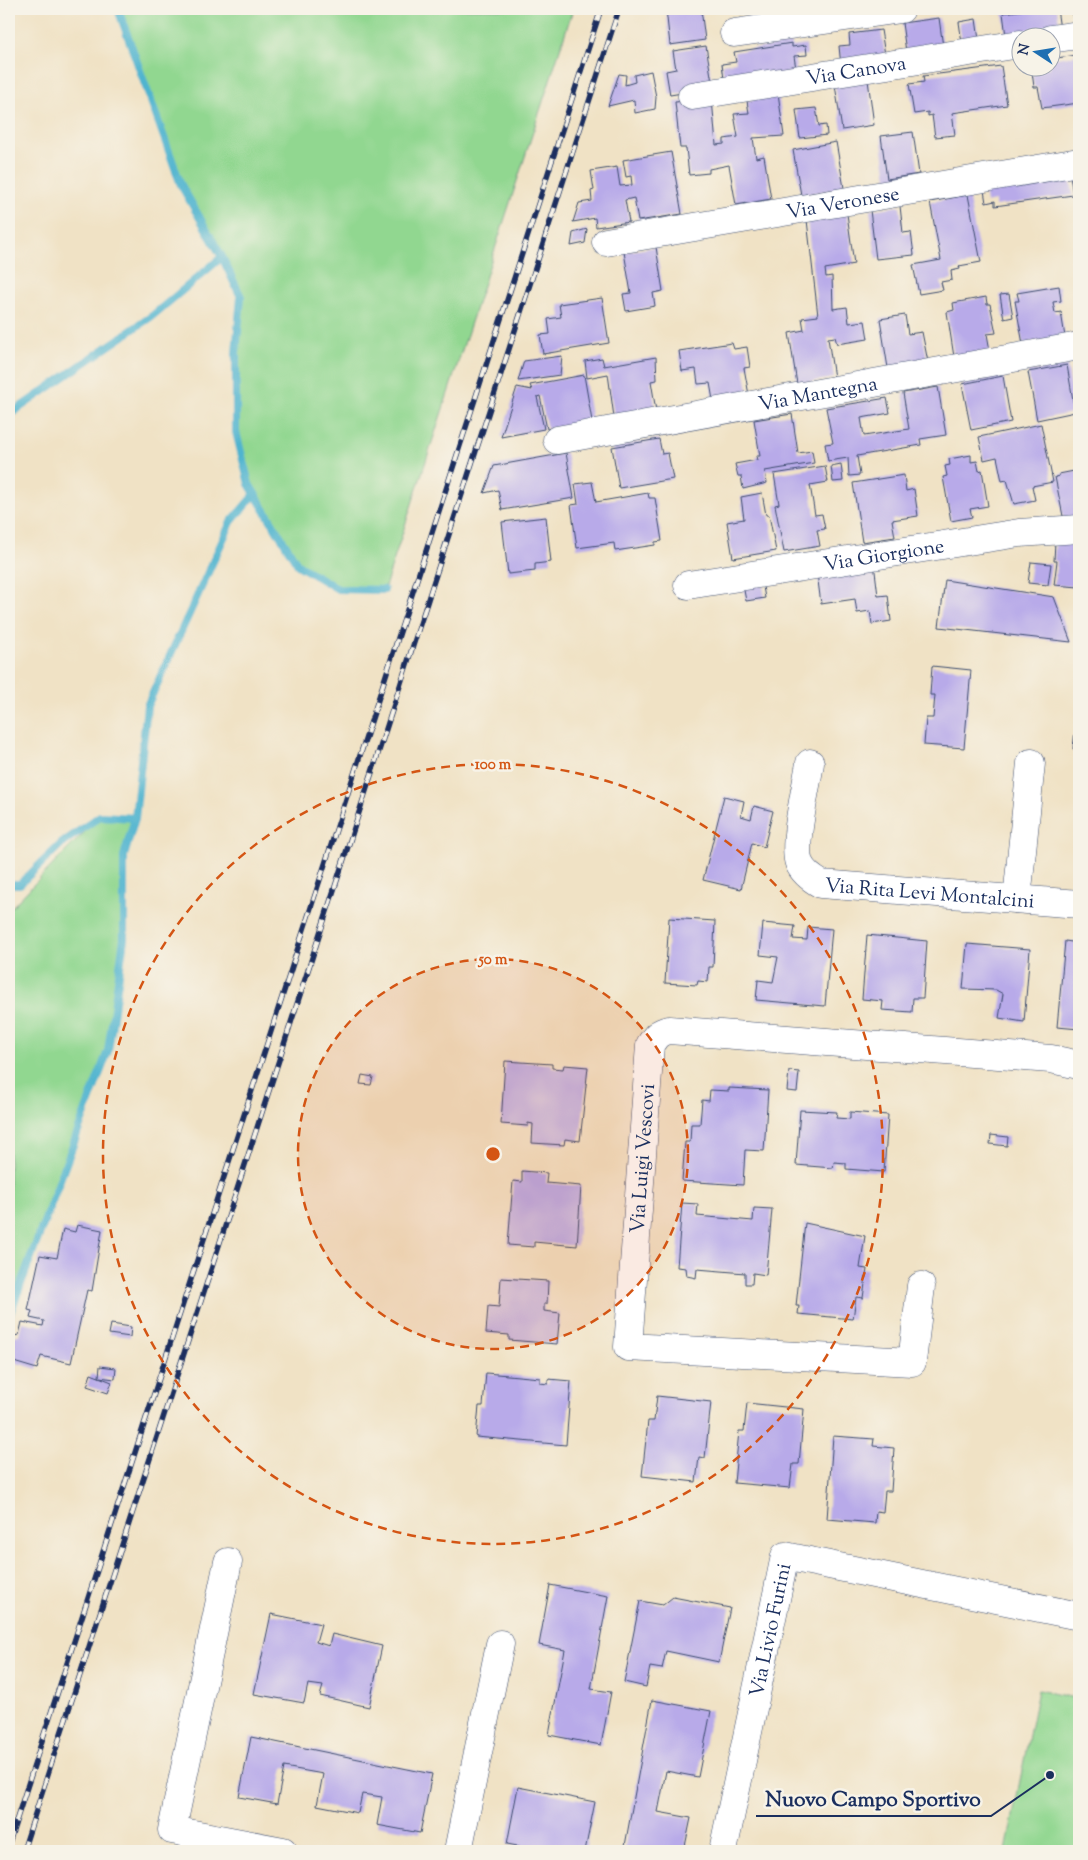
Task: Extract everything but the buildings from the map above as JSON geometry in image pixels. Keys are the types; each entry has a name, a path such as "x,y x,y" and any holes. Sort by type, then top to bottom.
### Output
{"street":[{"path":"734,33 901,9"},
{"path":"1060,38 1079,35"},
{"name":"Via Canova","path":"692,96 1010,46"},
{"name":"Via Veronese","path":"606,242 1079,162"},
{"name":"Via Mantegna","path":"557,440 1079,346"},
{"name":"Via Giorgione","path":"688,585 1019,533 1079,529"},
{"name":"Via Rita Levi Montalcini","path":"810,763 797,848 799,863 810,878 821,884 1079,904"},
{"path":"1017,899 1031,763"},
{"name":"Via Luigi Vescovi","path":"921,1286 912,1362 628,1347 650,1045 655,1036 662,1031 668,1030 1051,1059 1079,1065"},
{"name":"Via Livio Furini","path":"723,1851 785,1556 1079,1616"},
{"path":"228,1562 172,1830 283,1851"},
{"path":"458,1851 500,1644"}],"green space":[{"path":"118,9 573,9 384,590 338,589 298,565 255,494 236,432 236,353 241,297 222,257 181,185"},
{"path":"100,816 135,818 124,856 124,939 108,1051 9,1316 9,910"},
{"path":"1038,1690 1079,1699 1079,1851 1006,1851"}],"waterway":[{"path":"118,9 181,185 222,257 241,297 236,353 236,432 249,484 298,565 338,589 384,590"},
{"path":"9,415 152,316 222,257"},
{"path":"9,884 20,884 61,844 100,816 135,818 147,706 231,522 255,494"},
{"path":"9,1316 108,1051 124,939 124,856 135,818"}],"railway":[{"path":"9,1843 601,9"},
{"path":"23,1851 619,9"}],"place":[{"name":"Nuovo Campo Sportivo","path":"1050,1775"}]}
